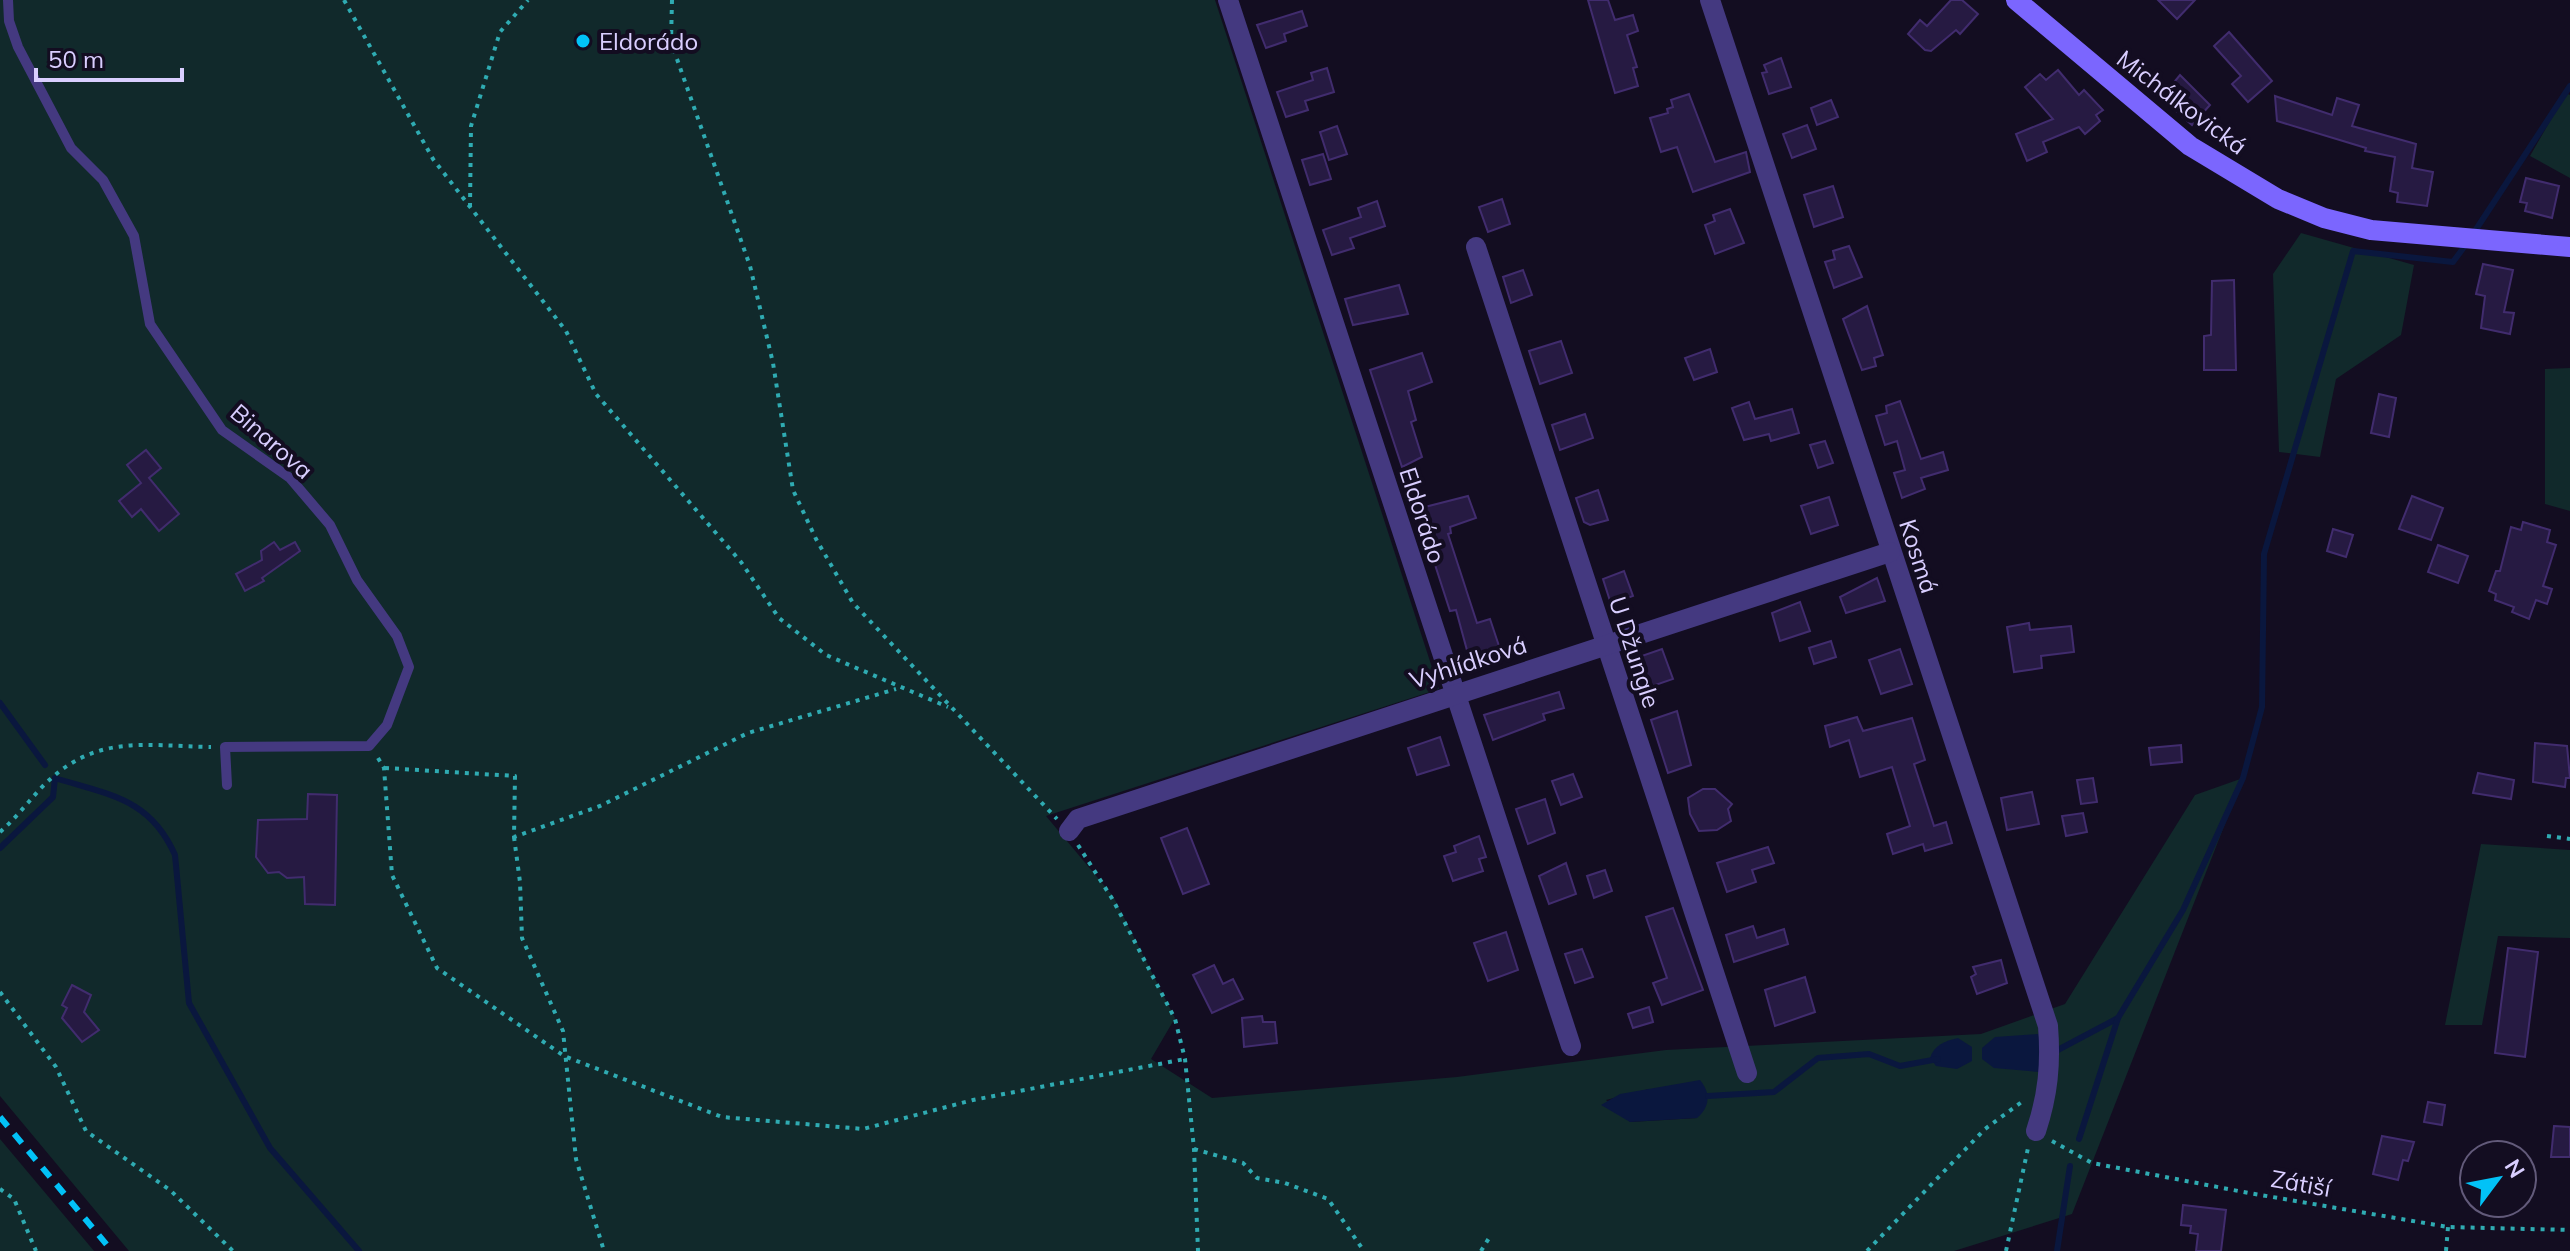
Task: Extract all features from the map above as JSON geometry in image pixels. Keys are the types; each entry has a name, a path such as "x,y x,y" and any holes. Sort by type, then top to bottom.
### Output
{"street":[{"name":"Eldorádo","path":"1228,0 1571,1046"},
{"name":"Kosmá","path":"1710,0 2048,1026 2048,1083 2036,1131"},
{"name":"Michálkovická","path":"2016,0 2190,146 2278,199 2324,218 2371,230 2570,247"},
{"name":"U Džungle","path":"1476,247 1747,1073"},
{"name":"Vyhlídková","path":"1069,831 1078,819 1890,552"}],"lane":[{"name":"Binarova","path":"8,0 9,21 18,47 71,148 103,180 134,236 150,324 222,430 290,478 330,525 357,580 397,636 409,667 387,725 369,746"},
{"path":"227,785 225,747 369,746"}],"path":[{"path":"344,0 433,159 566,331 596,394 741,562 779,618 826,655 950,708"},
{"path":"470,207 471,126 478,101 500,32 528,0"},
{"path":"672,0 671,42 753,280 773,363 793,490 816,539 853,603 1069,831 1113,900 1175,1019 1185,1059 1194,1149 1198,1251"},
{"path":"514,837 600,806 748,733 898,688"},
{"path":"0,832 26,808 42,787 90,752 107,746 225,747"},
{"path":"369,746 384,768 392,875 437,968 564,1056 722,1117 863,1129 973,1100 1185,1059"},
{"path":"384,768 515,776 514,837 520,882 522,938 563,1031 576,1159 604,1251"},
{"path":"2547,836 2570,839"},
{"path":"0,992 56,1067 86,1131 170,1190 233,1251"},
{"path":"1867,1251 1985,1129 2048,1083"},
{"path":"2006,1251 2028,1147 2036,1131"},
{"name":"Zátiší","path":"2036,1131 2092,1163 2448,1227 2570,1230"},
{"path":"1194,1149 1243,1163 1257,1178 1285,1183 1328,1199 1364,1251"},
{"path":"0,1189 14,1199 36,1251"},
{"path":"2446,1251 2448,1227"},
{"path":"1481,1251 1489,1238"}],"green space":[{"path":"0,0 1215,0 1439,689 1046,816 1113,896 1175,1018 1151,1059 1212,1098 1457,1077 1666,1050 1981,1034 2065,1004 2195,795 2243,778 2072,1214 1954,1251 129,1251 0,1096","holes":["1649,1089 1697,1118 1630,1122 1606,1100"]},
{"path":"2566,93 2570,95 2570,178 2530,156"},
{"path":"2301,233 2414,265 2401,335 2336,379 2320,457 2279,452 2273,274"},
{"path":"2570,368 2570,511 2545,504 2545,369"},
{"path":"2481,844 2570,850 2570,938 2498,936 2482,1025 2445,1025"},
{"path":"0,1139 94,1251 0,1251"}],"water":[{"path":"2038,1034 2044,1053 2039,1072 1994,1068 1982,1059 1982,1048 1995,1037"},
{"path":"1958,1038 1972,1047 1972,1061 1957,1069 1936,1066 1930,1058 1934,1050 1944,1042"},
{"path":"1700,1080 1708,1100 1697,1118 1630,1122 1601,1105 1620,1094"}],"building":[{"path":"1588,0 1608,0 1615,20 1633,15 1638,31 1627,35 1637,67 1633,68 1638,86 1615,93"},
{"path":"1951,0 1962,0 1978,14 1960,34 1956,30 1931,51 1925,50 1908,34 1920,20 1927,26"},
{"path":"2158,0 2195,0 2177,19"},
{"path":"1302,11 1307,26 1284,34 1286,41 1266,48 1257,25"},
{"path":"2229,32 2272,81 2248,102 2232,84 2241,76 2214,46"},
{"path":"1781,58 1791,87 1769,94 1762,73 1767,72 1764,65"},
{"path":"1327,68 1334,92 1305,101 1308,110 1286,117 1277,92 1313,80 1311,73"},
{"path":"2058,70 2079,95 2084,90 2103,110 2096,115 2100,121 2085,134 2079,127 2043,142 2047,152 2027,161 2016,134 2053,119 2025,87 2040,74 2046,80"},
{"path":"2180,75 2210,105 2192,125 2161,98"},
{"path":"1689,94 1715,162 1746,152 1750,172 1693,192 1677,147 1661,152 1650,118 1668,113 1667,109 1673,107 1671,100"},
{"path":"2275,96 2332,115 2337,98 2359,105 2352,126 2416,144 2412,168 2433,172 2427,206 2397,202 2398,193 2390,191 2395,157 2365,151 2366,148 2277,121"},
{"path":"1831,100 1838,117 1817,125 1811,108"},
{"path":"1807,125 1816,149 1792,158 1783,134"},
{"path":"1337,126 1347,154 1329,160 1320,132"},
{"path":"1323,154 1331,179 1310,185 1302,160"},
{"path":"2526,178 2559,186 2552,218 2525,211 2527,203 2520,202"},
{"path":"1833,186 1843,217 1814,227 1804,195"},
{"path":"1502,199 1510,224 1488,232 1479,207"},
{"path":"1377,201 1385,226 1350,238 1354,248 1332,255 1323,230 1361,217 1358,208"},
{"path":"1730,209 1744,243 1715,254 1705,225 1715,221 1713,215"},
{"path":"1849,246 1862,277 1834,288 1825,262 1835,259 1833,251"},
{"path":"2483,264 2513,270 2504,312 2514,313 2510,334 2481,328 2485,296 2476,294"},
{"path":"1523,270 1532,295 1511,303 1503,277"},
{"path":"2234,280 2236,370 2204,370 2204,336 2211,335 2212,281"},
{"path":"1399,285 1408,314 1353,325 1345,299"},
{"path":"1867,306 1883,355 1874,358 1876,366 1862,370 1843,319"},
{"path":"1561,341 1572,373 1540,384 1529,351"},
{"path":"1710,349 1717,372 1694,380 1685,358"},
{"path":"1422,353 1432,382 1408,391 1416,420 1411,422 1422,457 1402,467 1370,370"},
{"path":"2379,394 2396,398 2389,437 2371,433"},
{"path":"1900,401 1921,459 1943,452 1948,470 1921,478 1925,489 1902,498 1894,473 1905,470 1897,441 1885,445 1876,416 1887,413 1886,406"},
{"path":"1749,402 1755,419 1792,409 1799,433 1771,441 1769,434 1744,440 1732,408"},
{"path":"1585,414 1593,438 1560,450 1552,425"},
{"path":"1825,441 1833,463 1818,468 1810,445"},
{"path":"146,450 161,468 149,478 179,514 159,531 141,509 132,517 119,501 141,483 127,465"},
{"path":"1598,490 1608,520 1590,525 1584,522 1576,498"},
{"path":"1468,496 1476,518 1450,527 1451,533 1448,534 1477,623 1490,619 1502,655 1471,665 1456,610 1450,611 1417,509"},
{"path":"2412,496 2443,508 2431,540 2399,529"},
{"path":"1829,497 1838,525 1811,534 1801,506"},
{"path":"2523,522 2550,530 2547,542 2556,545 2543,586 2552,589 2547,604 2536,600 2529,619 2512,612 2514,607 2495,600 2496,594 2489,591 2496,571 2500,571 2511,527 2521,530"},
{"path":"2333,529 2353,535 2346,557 2327,551"},
{"path":"274,542 280,550 295,542 300,551 262,578 264,581 245,591 236,574 262,560 261,551"},
{"path":"2438,545 2468,556 2458,583 2428,572"},
{"path":"1624,571 1633,596 1611,604 1603,579"},
{"path":"1877,578 1885,601 1846,613 1840,597"},
{"path":"1800,602 1810,631 1780,641 1772,613"},
{"path":"2029,623 2030,630 2071,626 2074,652 2041,656 2042,668 2014,672 2007,627"},
{"path":"1831,641 1836,657 1814,664 1809,648"},
{"path":"1662,649 1673,679 1641,690 1630,660"},
{"path":"1900,649 1912,684 1881,694 1869,660"},
{"path":"1559,692 1564,708 1543,714 1545,720 1493,740 1484,715"},
{"path":"1677,711 1691,765 1668,773 1651,720"},
{"path":"1857,717 1863,731 1912,718 1925,760 1914,764 1934,826 1946,822 1952,843 1925,851 1923,844 1893,854 1887,834 1910,826 1892,767 1860,777 1849,740 1830,747 1825,726"},
{"path":"1440,737 1449,765 1417,775 1408,748"},
{"path":"2535,743 2567,746 2570,778 2566,778 2565,787 2533,782"},
{"path":"2181,745 2182,762 2151,765 2149,748"},
{"path":"2478,773 2514,780 2511,799 2473,793"},
{"path":"1573,774 1582,797 1561,805 1552,781"},
{"path":"2093,778 2097,802 2081,804 2077,780"},
{"path":"1703,789 1715,789 1732,804 1728,809 1731,821 1717,830 1699,831 1690,814 1688,798"},
{"path":"2032,792 2039,824 2007,830 2001,798"},
{"path":"308,794 337,795 335,905 305,904 304,877 287,878 279,872 268,873 256,857 258,820 307,819"},
{"path":"1545,799 1555,833 1528,844 1516,809"},
{"path":"2083,813 2087,832 2066,836 2062,816"},
{"path":"1187,828 1209,884 1183,894 1161,838"},
{"path":"1479,836 1486,857 1479,859 1483,871 1453,881 1444,856 1456,852 1454,846"},
{"path":"1768,847 1774,863 1752,870 1756,882 1727,892 1717,863"},
{"path":"1566,863 1576,894 1549,904 1539,876"},
{"path":"1605,870 1612,891 1594,898 1587,876"},
{"path":"1673,908 1703,990 1662,1005 1653,983 1667,978 1646,917"},
{"path":"1753,926 1757,938 1784,929 1788,944 1734,962 1726,935"},
{"path":"1506,932 1518,970 1488,981 1474,943"},
{"path":"2508,948 2538,952 2525,1057 2495,1053"},
{"path":"1582,949 1593,977 1575,983 1565,954"},
{"path":"2001,960 2007,983 1977,994 1971,977 1976,974 1973,967"},
{"path":"1214,965 1223,984 1233,979 1243,999 1212,1013 1193,975"},
{"path":"1805,977 1815,1012 1775,1026 1765,990"},
{"path":"72,985 91,995 84,1012 99,1030 82,1042 62,1018 67,1008 62,1005"},
{"path":"1649,1007 1653,1022 1633,1028 1628,1014"},
{"path":"1262,1016 1263,1022 1275,1022 1277,1043 1244,1047 1242,1018"},
{"path":"2428,1102 2445,1105 2442,1125 2424,1122"},
{"path":"2554,1126 2570,1127 2570,1157 2551,1157"},
{"path":"2382,1136 2414,1142 2408,1161 2403,1160 2398,1180 2373,1174"},
{"path":"2183,1205 2226,1210 2221,1251 2196,1251 2198,1234 2190,1233 2191,1226 2181,1225"}],"waterway":[{"path":"2473,234 2570,86"},
{"path":"2079,1139 2118,1018 2183,910 2243,778 2262,707 2264,554 2353,251 2453,262 2467,243"},
{"path":"0,703 45,765"},
{"path":"0,848 53,797 55,778 126,802 153,821 175,855 189,1003 270,1148 359,1251"},
{"path":"2054,1052 2118,1018"},
{"path":"1708,1096 1774,1092 1818,1058 1869,1054 1900,1066 1938,1059"},
{"path":"2057,1251 2070,1166"}],"railway":[{"path":"0,1117 112,1251"}],"place":[{"name":"Eldorádo","path":"583,41"}]}
